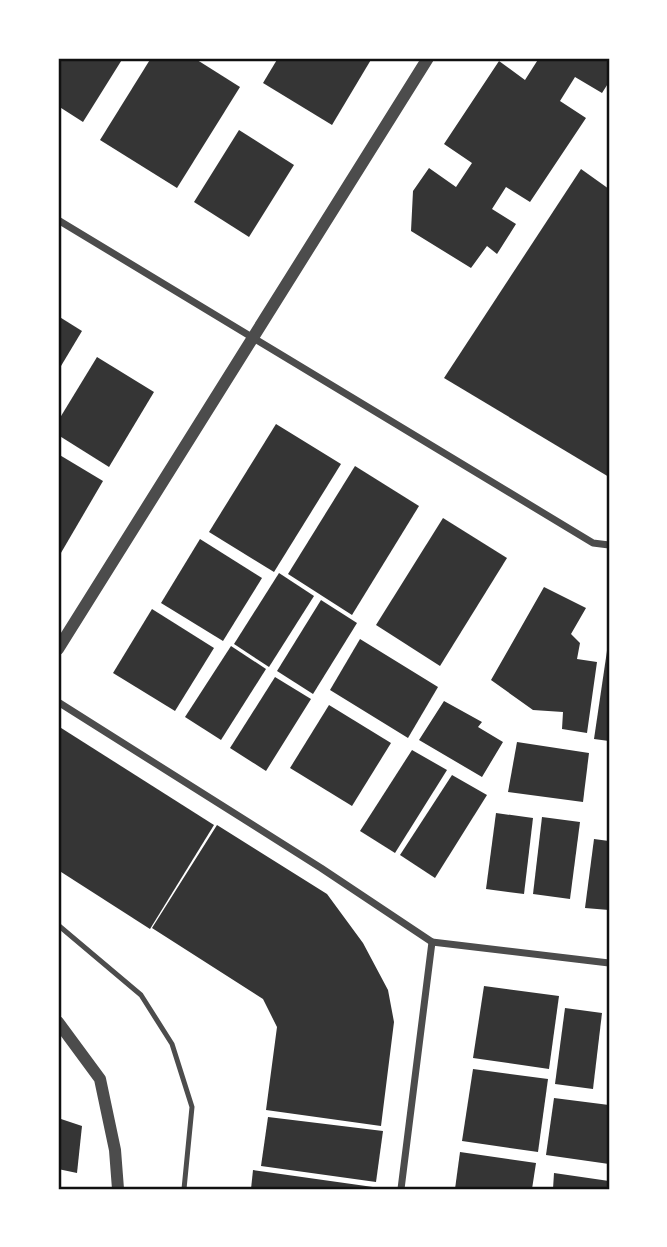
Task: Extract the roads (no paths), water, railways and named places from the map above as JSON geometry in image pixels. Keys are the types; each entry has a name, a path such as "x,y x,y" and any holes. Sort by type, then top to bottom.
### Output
{"street":[{"path":"58,649 428,58"},
{"path":"58,220 593,543 609,545"},
{"path":"58,702 321,868 432,942 609,963"},
{"path":"401,1189 432,942"},
{"path":"58,1022 100,1079 115,1150 118,1189"}],"lane":[{"path":"58,925 141,995 172,1044 192,1107 184,1189"}]}
